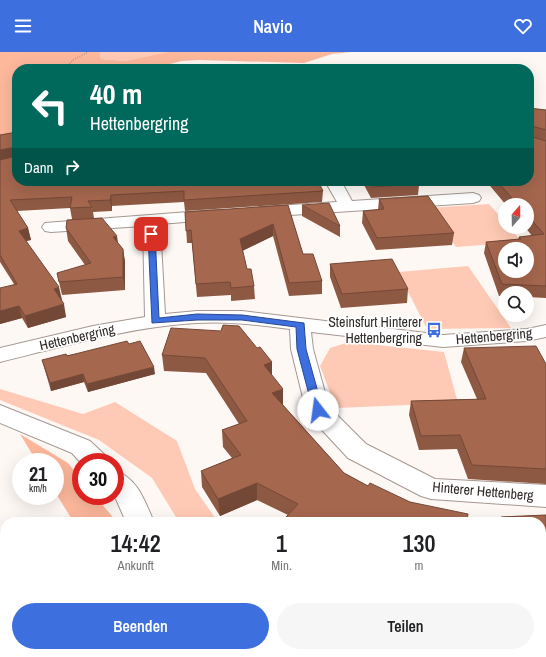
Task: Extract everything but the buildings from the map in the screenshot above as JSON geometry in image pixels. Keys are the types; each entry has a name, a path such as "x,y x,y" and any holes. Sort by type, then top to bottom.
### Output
{"street":[{"path":"336,186 347,206"},
{"path":"51,227 473,198"},
{"path":"151,220 155,321"},
{"name":"Hettenbergring","path":"0,355 93,332 155,321 197,317 242,318 443,341 527,335 546,331"},
{"name":"Hinterer Hettenberg","path":"300,325 302,349 318,410 357,451 431,489 546,496"},
{"path":"0,413 81,447 87,453"},
{"path":"124,490 127,493 138,517"}],"path":[{"path":"69,64 73,60 88,52"}],"shaded area":[{"path":"0,52 102,52 100,53 101,59 125,61 167,52 351,52 332,54 304,63 198,60 182,61 170,64 12,64 12,136 0,138"},
{"path":"100,52 167,52 125,61 101,59"},
{"path":"489,204 498,214 498,234 515,234 522,242 498,242 498,244 456,247 428,208"},
{"path":"468,266 498,309 498,322 507,322 511,328 427,329 398,272"},
{"path":"349,342 444,352 458,403 336,408 320,366 330,348"},
{"path":"0,389 83,414 115,402 177,441 195,489 215,517 176,517 152,478 124,458 124,453 117,453 99,440 0,400"},
{"path":"20,434 51,453 32,453"},
{"path":"64,461 72,468 72,505 103,505 113,517 70,517 63,505"}],"place":[{"name":"Steinsfurt Hinterer Hettenbergring","path":"434,330"}],"route":[{"path":"151,234 155,321 197,317 242,318 300,325 302,349 318,410"}]}
